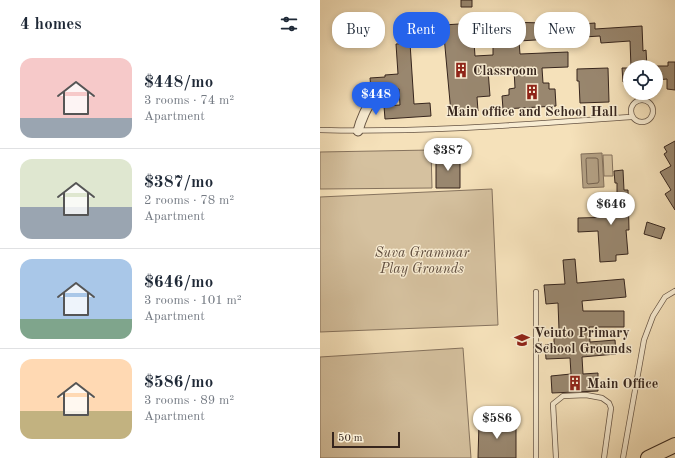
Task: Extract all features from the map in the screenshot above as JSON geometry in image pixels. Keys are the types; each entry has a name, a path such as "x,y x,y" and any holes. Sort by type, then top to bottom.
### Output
{"main road":[{"path":"648,458 675,445"},
{"path":"666,458 675,453"}],"street":[{"path":"358,131 362,118 374,100 392,96"}],"lane":[{"path":"320,130 358,131 496,126 631,117 637,122 644,123 650,119 654,113 652,106 647,101 639,100 633,104 630,110 631,117"},
{"path":"623,458 644,340 653,316 665,298 675,291"},
{"path":"536,292 536,458"},
{"path":"556,458 553,404 563,396 586,394 602,398 609,403 611,408 604,458"}],"green space":[{"path":"431,150 432,188 320,189 320,152"},
{"path":"603,155 612,155 613,176 604,176"},
{"name":"Suva Grammar Play Grounds","path":"492,189 498,325 320,332 320,197"},
{"path":"463,348 471,458 320,458 320,357"}],"water":[{"path":"602,153 604,187 583,188 581,154"}],"building":[{"path":"461,0 472,0 472,7 461,7"},
{"path":"526,23 534,23 534,40 526,41"},
{"path":"590,23 595,23 595,29 642,26 643,51 646,50 647,60 631,60 630,41 601,43 600,36 590,37"},
{"path":"458,24 458,48 474,48 475,56 493,55 493,48 520,48 520,54 568,52 568,67 542,68 543,83 549,83 549,89 555,89 556,106 503,109 502,96 509,95 509,89 515,88 514,69 488,70 490,96 477,97 478,111 451,113 445,48 450,48 450,25"},
{"path":"396,48 410,48 414,104 430,103 431,116 385,119 384,106 400,105 399,89 371,90 370,78 398,74"},
{"path":"668,62 675,62 675,90 667,89 667,79 663,79 663,66 668,66"},
{"path":"608,68 609,102 580,103 577,69"},
{"path":"675,141 675,210 665,194 671,190 660,172 671,166 664,154 667,152 664,147"},
{"path":"436,156 460,156 460,188 436,188"},
{"path":"623,170 624,190 628,190 629,230 626,230 628,254 616,255 616,261 600,262 598,231 578,232 578,218 617,217 617,183 615,183 614,171"},
{"path":"647,222 665,228 661,239 644,234"},
{"path":"575,259 577,283 624,279 626,297 582,301 583,311 624,311 624,327 589,327 590,342 615,340 616,354 582,357 583,374 598,373 598,391 552,393 551,376 571,374 570,358 546,359 545,345 554,344 554,330 559,330 558,303 546,304 544,285 565,284 563,260"},
{"path":"516,422 516,458 478,458 479,423"}],"place":[{"name":"Classroom","path":"461,70"},
{"name":"Main office and School Hall","path":"532,92"},
{"name":"Veiuto Primary School Grounds","path":"522,340"},
{"name":"Main Office","path":"575,383"}]}
